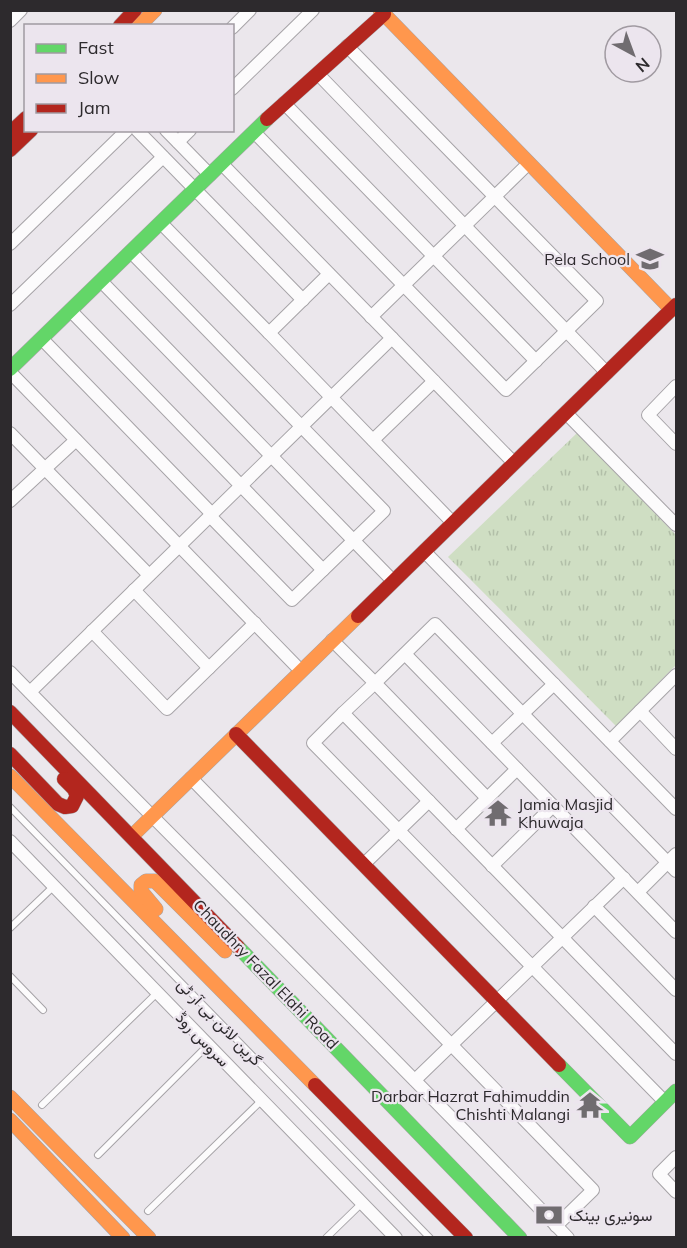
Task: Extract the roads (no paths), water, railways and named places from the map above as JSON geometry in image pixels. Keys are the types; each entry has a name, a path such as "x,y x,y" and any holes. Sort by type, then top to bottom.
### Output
{"street":[{"path":"122,24 135,10"},
{"path":"141,24 154,10"},
{"path":"234,26 250,10"},
{"path":"234,87 313,10"},
{"path":"132,836 514,464 566,412 673,312 384,12 284,103 10,371 301,671"},
{"path":"254,132 502,389 506,390 597,301 347,46"},
{"path":"318,74 607,373"},
{"path":"284,103 536,361"},
{"path":"10,133 24,120"},
{"path":"10,150 29,132"},
{"path":"10,244 125,132"},
{"path":"139,132 303,300"},
{"path":"168,132 210,175"},
{"path":"178,142 188,132"},
{"path":"10,305 163,157"},
{"path":"371,317 529,163"},
{"path":"222,164 514,464"},
{"path":"161,223 453,523"},
{"path":"42,339 292,600 384,511 131,252"},
{"path":"268,333 329,274"},
{"path":"101,281 393,581"},
{"path":"71,311 323,570"},
{"path":"30,692 392,338"},
{"path":"373,440 434,381"},
{"path":"676,386 648,414 676,444"},
{"path":"566,412 676,525"},
{"path":"10,433 149,575"},
{"path":"12,498 76,440"},
{"path":"424,551 676,809"},
{"path":"134,590 209,668"},
{"path":"92,632 167,709 255,623"},
{"path":"638,892 674,863 435,624 313,743 665,1102"},
{"path":"332,640 487,798"},
{"path":"405,654 676,932"},
{"path":"10,672 151,817 416,1080 568,1238"},
{"path":"610,741 674,682"},
{"path":"492,743 554,684"},
{"path":"640,711 676,749"},
{"name":"Chaudhry Fazal Elahi Road","path":"10,712 520,1238"},
{"path":"343,713 676,1054"},
{"path":"10,723 74,789 77,796 74,803 64,807 58,804 10,754"},
{"path":"236,734 630,1137 676,1091"},
{"path":"456,829 518,769"},
{"path":"10,776 466,1238"},
{"path":"191,778 593,1190 556,1226"},
{"path":"364,864 429,801"},
{"path":"492,866 553,806"},
{"name":"سروس روڈ","path":"10,841 396,1238"},
{"path":"416,1080 624,878"},
{"path":"299,1070 274,1031 142,894 143,882 155,881 284,1010 340,1051"},
{"path":"594,906 676,990"},
{"path":"10,1097 149,1238"},
{"path":"10,1120 123,1238"},
{"path":"676,1157 659,1174 676,1192"}],"lane":[{"name":"گرین لائن بی آر ٹی","path":"10,807 430,1238"},
{"path":"10,928 54,886"},
{"path":"10,976 43,1010"},
{"path":"42,1105 158,992"},
{"path":"98,1155 209,1045"},
{"path":"148,1211 262,1100"},
{"path":"326,1238 362,1202"}],"place":[{"name":"Pela School","path":"650,259"},
{"name":"Jamia Masjid Khuwaja","path":"498,813"},
{"name":"Darbar Hazrat Fahimuddin Chishti Malangi","path":"590,1105"},
{"name":"سونیری بینک","path":"549,1215"}]}
